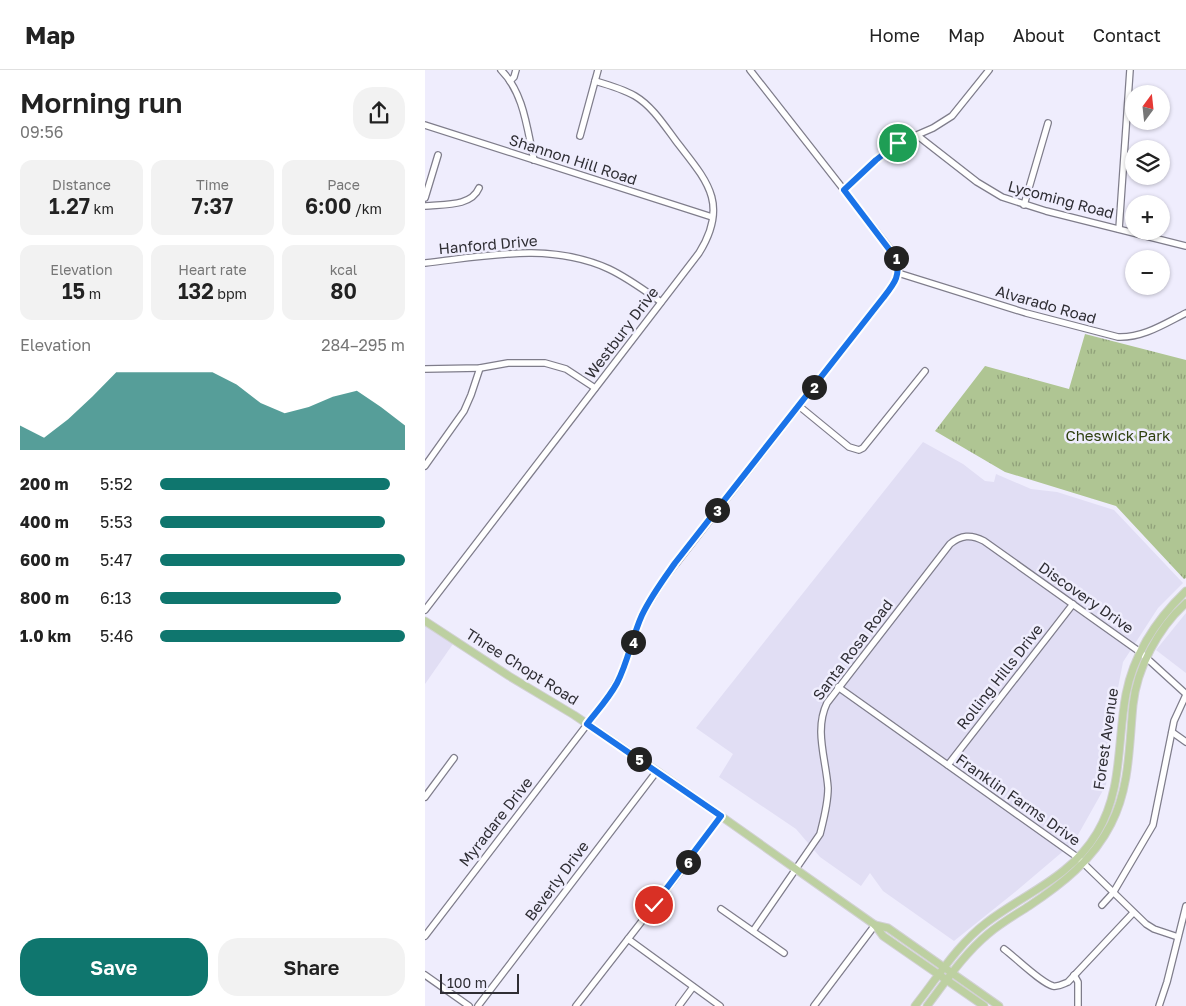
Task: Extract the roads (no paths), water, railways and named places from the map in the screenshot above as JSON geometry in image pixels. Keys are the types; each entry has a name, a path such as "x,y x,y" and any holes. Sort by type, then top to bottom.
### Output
{"main road":[{"name":"Forest Avenue","path":"915,1006 957,950 978,929 1047,884 1077,857 1097,834 1111,800 1118,772 1126,695 1134,664 1157,623 1186,591"},
{"name":"Forest Avenue","path":"927,1006 971,950 988,934 1055,889 1084,863 1107,832 1121,800 1128,769 1133,704 1139,676 1146,658 1167,623 1186,603"},
{"name":"Three Chopt Road","path":"425,621 657,771 797,868 875,925 883,936 984,1006"},
{"name":"Three Chopt Road","path":"875,925 888,928 999,1006"}],"street":[{"path":"501,70 510,81 522,109 534,160"},
{"path":"510,81 514,77 516,70"},
{"path":"580,136 598,70"},
{"path":"750,70 891,250 898,264 898,273"},
{"path":"844,190 889,149 903,141 918,136 952,116 989,70"},
{"path":"1119,229 1131,70"},
{"name":"Westbury Drive","path":"425,610 704,245 713,217 712,198 706,180 651,109 635,96 595,81"},
{"path":"1024,205 1048,123"},
{"name":"Shannon Hill Road","path":"425,125 713,217"},
{"name":"Lycoming Road","path":"918,136 988,190 1002,197 1024,205 1186,246"},
{"path":"425,198 438,154"},
{"path":"425,206 469,200 476,195 479,188"},
{"name":"Hanford Drive","path":"425,263 517,252 561,254 610,269 661,302"},
{"name":"Alvarado Road","path":"898,273 1026,313 1118,337 1144,334 1186,313"},
{"name":"Myradare Drive","path":"425,936 609,696 618,682 637,628 653,596 675,563 883,298 898,273"},
{"path":"425,369 480,368 508,363 552,364 566,369 595,388"},
{"path":"425,466 463,411 471,395 480,368"},
{"path":"799,406 853,450 859,450 863,448 881,427 925,371"},
{"name":"Discovery Drive","path":"964,536 973,536 984,541 1073,604 1140,652 1186,694"},
{"name":"Santa Rosa Road","path":"753,931 821,834 826,815 828,788 820,725 827,703 950,544 964,536"},
{"name":"Rolling Hills Drive","path":"948,765 1073,604"},
{"name":"Franklin Farms Drive","path":"838,687 1077,857 1146,924 1154,929 1178,937"},
{"path":"1102,905 1113,894 1153,825 1174,721 1186,694"},
{"path":"1172,732 1186,742"},
{"path":"425,797 454,758"},
{"name":"Beverly Drive","path":"478,1006 657,771"},
{"path":"576,1006 721,816"},
{"path":"1159,1006 1186,906"},
{"path":"721,909 784,953"},
{"path":"1005,949 1048,984 1062,985 1068,982 1133,913"},
{"path":"814,1006 875,925"},
{"path":"628,939 720,1006"},
{"path":"425,974 469,1006"},
{"path":"1074,975 1078,982 1078,1006"},
{"path":"679,1006 693,988"}],"park label":[{"name":"Cheswick Park","path":"1118,436"}]}
